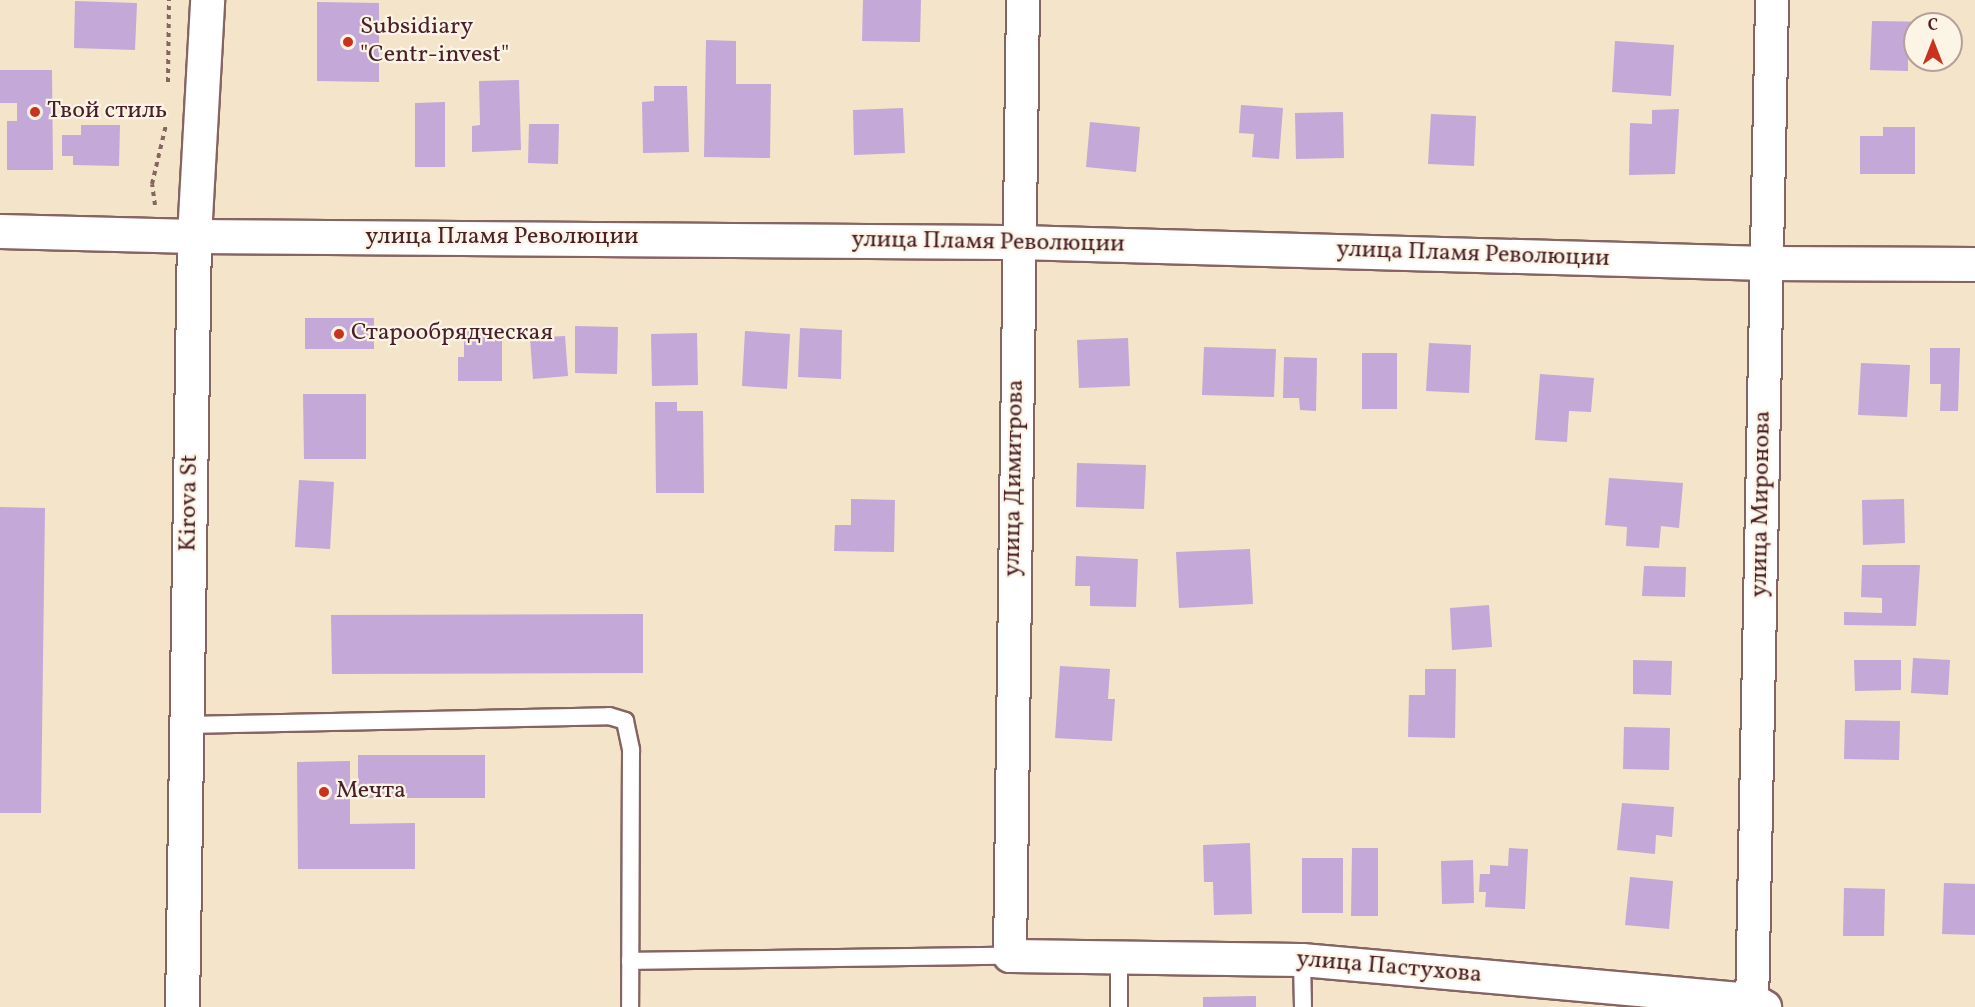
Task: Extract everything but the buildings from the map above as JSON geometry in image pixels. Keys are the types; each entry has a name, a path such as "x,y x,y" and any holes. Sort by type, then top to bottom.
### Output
{"street":[{"name":"Kirova St","path":"182,1007 194,236 207,0"},
{"name":"улица Димитрова","path":"1010,956 1023,0"},
{"name":"улица Миронова","path":"1757,1005 1766,262 1772,0"},
{"name":"улица Пламя Революции","path":"0,231 194,236 1018,242 1766,262 1975,264"},
{"name":"улица Пастухова","path":"1010,956 1302,960 1757,1005"}],"lane":[{"path":"186,725 609,716 626,721 631,750 630,1007"},
{"path":"630,961 1010,956"},
{"path":"1119,958 1119,1007"},
{"path":"1302,960 1303,1007"}],"path":[{"path":"168,84 169,0"},
{"path":"148,235 157,200 152,184 167,120"}],"place":[{"name":"Subsidiary \"Centr-invest\"","path":"348,42"},
{"name":"Твой стиль","path":"35,112"},
{"name":"Старообрядческая","path":"339,334"},
{"name":"Мечта","path":"324,792"}]}
